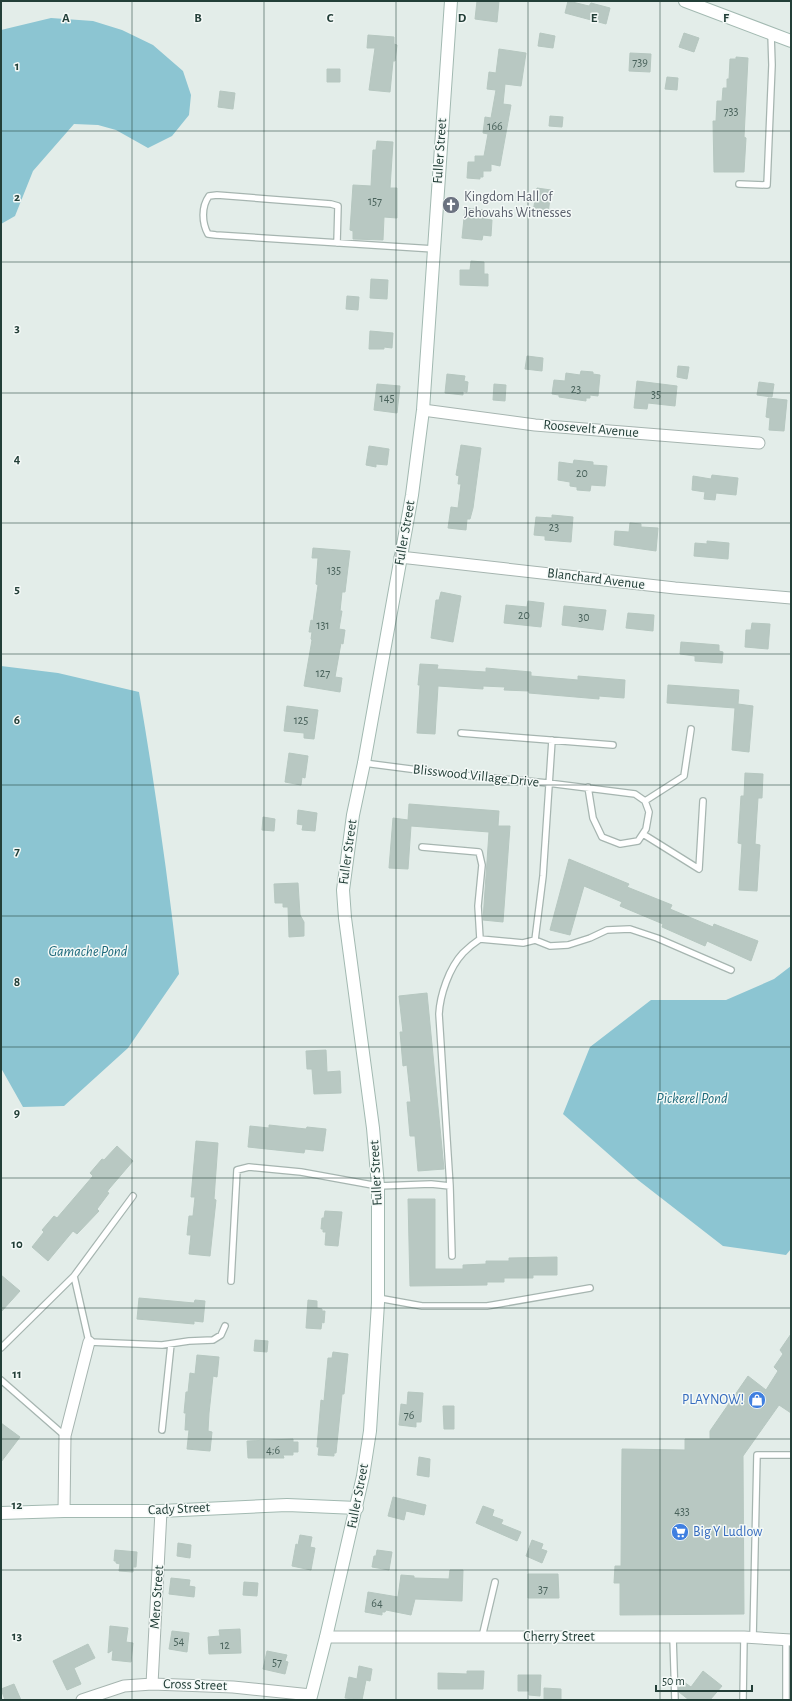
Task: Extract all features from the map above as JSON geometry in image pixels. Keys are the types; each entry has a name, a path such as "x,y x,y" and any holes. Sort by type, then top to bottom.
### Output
{"street":[{"name":"Fuller Street","path":"310,1698 357,1508 370,1431 378,1298 378,1186 373,1128 345,918 343,890 353,815 364,763 412,495 424,410 424,381 451,1"},
{"path":"685,1 791,41"},
{"name":"Roosevelt Avenue","path":"424,410 535,425 759,443"},
{"name":"Blanchard Avenue","path":"400,557 675,588 791,598"},
{"path":"64,1511 65,1436 89,1342"},
{"name":"Cady Street","path":"1,1513 64,1511 161,1511 287,1505 357,1508"},
{"name":"Mero Street","path":"152,1684 161,1511"},
{"name":"Cherry Street","path":"326,1637 749,1637 789,1640"},
{"name":"Cross Street","path":"82,1700 124,1686 152,1684 233,1687 310,1698"}],"lane":[{"path":"739,184 767,184 772,65 771,34"},
{"path":"337,243 338,206 331,204 217,195 209,196 205,202 203,226 208,234 337,243 434,249"},
{"path":"588,787 593,818 602,837 620,844 638,841 646,829 649,812 645,801 684,776 688,760 691,729"},
{"path":"461,733 613,745"},
{"path":"535,940 543,876 552,740"},
{"name":"Blisswood Village Drive","path":"364,763 449,774 588,787 635,794 645,801"},
{"path":"643,834 699,870 703,801"},
{"path":"422,847 479,852 482,864 478,906 480,939"},
{"path":"452,1256 450,1186 439,1014 440,999 448,978 462,954 480,939 523,943 535,940 550,946 568,945 590,938 607,930 630,929 657,938 731,970"},
{"path":"231,1281 237,1170 249,1167 301,1172 378,1186 431,1184 450,1186"},
{"path":"1,1348 74,1276 133,1196"},
{"path":"74,1276 89,1342 162,1345 213,1340 221,1335 225,1326"},
{"path":"378,1298 422,1306 487,1306 590,1288"},
{"path":"162,1430 171,1344"},
{"path":"1,1380 65,1436"},
{"path":"743,1700 749,1637 756,1455 791,1455"},
{"path":"482,1638 495,1582"},
{"path":"673,1637 675,1700"},
{"path":"786,1700 789,1640"}],"water":[{"path":"51,18 93,21 122,30 153,45 183,71 191,95 189,115 172,136 148,148 116,130 98,125 74,124 33,171 15,216 1,224 1,30"},
{"name":"Gamache Pond","path":"1,666 58,673 139,692 161,832 179,974 128,1048 64,1106 23,1107 1,1068"},
{"name":"Pickerel Pond","path":"791,966 791,1249 786,1255 723,1246 638,1180 563,1114 590,1047 651,1000 726,1000 774,979"}],"building":[{"path":"477,1 499,1 497,22 475,19"},
{"path":"568,1 589,6 591,3 610,8 606,24 565,13"},
{"path":"540,33 555,36 553,48 538,46"},
{"path":"684,33 699,38 694,52 679,47"},
{"path":"368,35 394,37 394,44 397,45 395,61 393,61 390,92 369,90 375,48 367,48"},
{"path":"499,49 526,53 521,86 505,84 503,104 511,105 500,166 491,164 491,171 483,171 483,177 480,177 480,179 467,178 468,162 475,162 475,156 484,156 488,134 483,133 485,117 491,118 496,90 487,89 489,72 496,73"},
{"path":"630,53 651,54 650,72 629,71"},
{"path":"736,57 748,58 744,137 746,138 744,172 714,172 713,121 716,121 717,101 722,101 723,88 727,88 730,59 736,59"},
{"path":"327,69 340,69 340,82 327,82"},
{"path":"667,77 678,78 677,90 665,89"},
{"path":"220,91 235,93 233,109 218,107"},
{"path":"550,116 563,117 562,127 549,126"},
{"path":"377,141 393,142 390,188 397,188 397,218 384,217 383,240 353,239 353,231 350,230 353,185 371,186 373,150 376,150"},
{"path":"537,188 551,190 548,214 533,212"},
{"path":"465,208 486,210 485,219 492,220 491,236 483,235 482,240 462,238"},
{"path":"471,261 484,262 484,274 488,274 488,286 460,285 460,270 470,270"},
{"path":"371,279 388,280 387,299 370,298"},
{"path":"347,296 359,297 358,310 346,309"},
{"path":"370,331 393,333 392,348 384,347 384,349 369,349"},
{"path":"527,356 543,358 542,371 525,369"},
{"path":"678,366 689,367 687,379 677,377"},
{"path":"581,371 593,372 593,374 600,375 598,396 590,395 590,398 586,398 586,401 559,397 559,395 552,394 554,380 565,381 566,373 580,375"},
{"path":"447,374 465,376 464,381 468,382 467,392 463,391 463,395 445,393"},
{"path":"637,381 677,386 675,406 648,403 647,409 634,408"},
{"path":"759,382 774,384 772,397 757,395"},
{"path":"377,384 400,386 397,413 374,410"},
{"path":"494,384 506,385 505,401 493,400"},
{"path":"768,398 787,400 784,431 769,430 770,418 766,417"},
{"path":"461,445 481,448 473,508 470,519 467,519 466,530 448,528 451,507 458,508 461,484 458,484 459,476 456,475"},
{"path":"369,446 389,449 387,465 376,464 376,467 366,465"},
{"path":"574,460 593,462 593,465 607,466 605,486 591,485 590,491 577,490 577,487 570,486 570,482 558,480 559,462 573,464"},
{"path":"712,475 738,478 736,495 716,493 715,500 704,499 705,492 692,490 693,476 711,479"},
{"path":"552,515 573,517 571,542 545,540 545,536 534,535 536,517 552,518"},
{"path":"630,523 641,524 641,527 658,528 656,551 614,545 615,531 629,532"},
{"path":"707,541 729,543 728,559 694,556 695,543 707,544"},
{"path":"313,548 350,551 345,592 342,592 340,611 342,611 339,629 345,630 343,644 341,643 335,677 342,678 340,692 304,686 312,640 312,632 309,632 311,620 313,621 318,585 316,584 318,558 312,558"},
{"path":"441,592 461,596 453,642 431,638 436,600 439,600"},
{"path":"528,601 544,603 541,627 504,623 506,605 527,607"},
{"path":"564,606 606,610 603,630 562,625"},
{"path":"628,613 654,615 653,631 626,628"},
{"path":"752,623 770,624 768,649 745,647 746,630 751,630"},
{"path":"681,642 719,645 719,651 723,652 722,663 695,661 695,656 680,654"},
{"path":"420,664 438,665 437,669 486,672 486,668 531,672 531,676 578,680 578,676 625,680 624,698 599,696 599,699 529,693 529,691 504,690 505,687 483,686 483,689 438,686 435,734 417,733"},
{"path":"668,685 739,690 738,704 753,706 749,752 732,750 735,708 667,703"},
{"path":"287,706 318,710 314,739 304,738 304,733 284,731"},
{"path":"289,753 308,756 305,778 302,777 301,785 285,782"},
{"path":"745,773 763,774 762,798 758,798 755,844 760,845 757,891 739,890 742,844 738,843 741,796 744,796"},
{"path":"409,804 499,811 498,826 510,826 503,922 483,920 489,832 411,826 408,869 389,868 393,818 408,820"},
{"path":"298,810 317,813 315,831 302,830 303,825 297,824"},
{"path":"263,817 275,819 274,831 262,830"},
{"path":"569,859 629,884 627,887 672,905 670,909 713,927 714,924 758,941 751,961 707,941 705,946 662,927 663,924 620,906 622,902 584,886 570,935 550,930"},
{"path":"298,883 300,915 304,922 304,936 289,937 288,907 283,907 283,903 275,903 274,884"},
{"path":"427,993 444,1169 418,1171 415,1136 410,1136 407,1102 411,1102 407,1065 403,1066 400,1032 403,1032 399,996"},
{"path":"326,1050 327,1072 340,1071 341,1093 314,1094 312,1069 307,1069 306,1051"},
{"path":"269,1125 306,1129 307,1127 326,1129 323,1151 305,1149 304,1153 248,1147 250,1126 269,1128"},
{"path":"196,1141 218,1143 214,1199 216,1200 210,1256 189,1254 191,1235 187,1235 189,1216 193,1216 195,1197 191,1197"},
{"path":"117,1146 133,1161 109,1189 107,1192 109,1193 97,1209 99,1211 77,1234 73,1231 48,1261 32,1247 44,1232 42,1230 54,1216 57,1218 93,1176 90,1173 102,1159 104,1160"},
{"path":"408,1199 435,1199 435,1269 463,1269 463,1265 486,1264 486,1261 509,1261 509,1258 557,1257 557,1275 533,1275 533,1278 504,1278 504,1282 487,1282 487,1285 410,1286"},
{"path":"325,1211 342,1212 338,1246 325,1245 326,1232 323,1232 323,1229 321,1229 322,1218 324,1218"},
{"path":"1,1275 20,1291 1,1312"},
{"path":"139,1298 194,1303 195,1300 205,1301 203,1322 194,1321 194,1324 137,1319"},
{"path":"308,1300 317,1301 317,1308 325,1311 324,1323 322,1322 321,1329 306,1328"},
{"path":"791,1334 791,1413 779,1405 743,1456 744,1614 620,1615 620,1583 614,1583 615,1566 621,1566 622,1449 685,1450 685,1439 710,1439 710,1431 748,1376 766,1390 778,1371 774,1367 783,1354 780,1350"},
{"path":"255,1340 268,1341 267,1352 254,1351"},
{"path":"333,1352 348,1354 336,1453 334,1453 334,1456 318,1455 319,1447 317,1447 321,1400 324,1401 328,1358 332,1358"},
{"path":"197,1355 219,1357 217,1377 213,1376 209,1413 208,1431 212,1432 210,1451 187,1449 189,1430 185,1430 186,1413 184,1413 186,1392 188,1392 190,1373 195,1374"},
{"path":"408,1392 423,1393 421,1422 416,1422 416,1427 399,1425 401,1404 407,1405"},
{"path":"443,1406 454,1406 454,1429 444,1429"},
{"path":"1,1423 20,1437 1,1462"},
{"path":"293,1439 293,1442 298,1442 298,1452 293,1452 293,1455 283,1455 284,1458 248,1458 247,1441"},
{"path":"419,1457 430,1459 429,1477 417,1475"},
{"path":"393,1497 426,1505 424,1515 406,1511 404,1520 388,1516"},
{"path":"483,1506 494,1510 492,1516 503,1520 501,1524 521,1532 517,1541 476,1523"},
{"path":"300,1535 312,1537 310,1547 315,1548 311,1570 292,1566 296,1544 298,1545"},
{"path":"532,1540 543,1544 541,1549 547,1551 542,1563 526,1556"},
{"path":"178,1543 191,1545 190,1558 177,1556"},
{"path":"115,1550 137,1552 136,1567 133,1567 133,1572 119,1571 120,1564 114,1561"},
{"path":"377,1550 392,1552 389,1570 372,1567"},
{"path":"450,1570 463,1570 462,1601 415,1599 411,1615 386,1610 385,1612 382,1612 382,1615 365,1612 368,1592 398,1597 401,1575 414,1576 414,1578 449,1579"},
{"path":"528,1574 558,1574 559,1598 528,1598"},
{"path":"171,1578 190,1580 189,1586 195,1587 194,1597 169,1594"},
{"path":"244,1582 258,1583 257,1596 243,1595"},
{"path":"110,1626 128,1628 126,1642 133,1643 131,1662 112,1660 113,1650 108,1653"},
{"path":"240,1629 241,1653 209,1654 208,1637 220,1636 219,1630"},
{"path":"172,1631 189,1633 187,1652 169,1649"},
{"path":"88,1644 95,1658 74,1668 81,1684 67,1690 53,1661"},
{"path":"267,1651 287,1655 285,1661 288,1662 285,1674 263,1669"},
{"path":"359,1666 372,1669 370,1681 366,1680 362,1700 345,1698 349,1677 357,1679"},
{"path":"467,1671 484,1671 483,1689 438,1689 438,1673 467,1674"},
{"path":"703,1671 722,1686 710,1700 689,1700 679,1692 679,1688 684,1682 691,1687"},
{"path":"518,1675 541,1675 540,1696 529,1695 529,1691 518,1691"},
{"path":"14,1684 21,1700 5,1700 1,1689"},
{"path":"544,1688 561,1689 561,1700 544,1700"}],"place":[{"name":"Kingdom Hall of Jehovahs Witnesses","path":"451,205"},
{"name":"PLAYNOW!","path":"757,1400"},
{"name":"Big Y Ludlow","path":"680,1532"}]}
